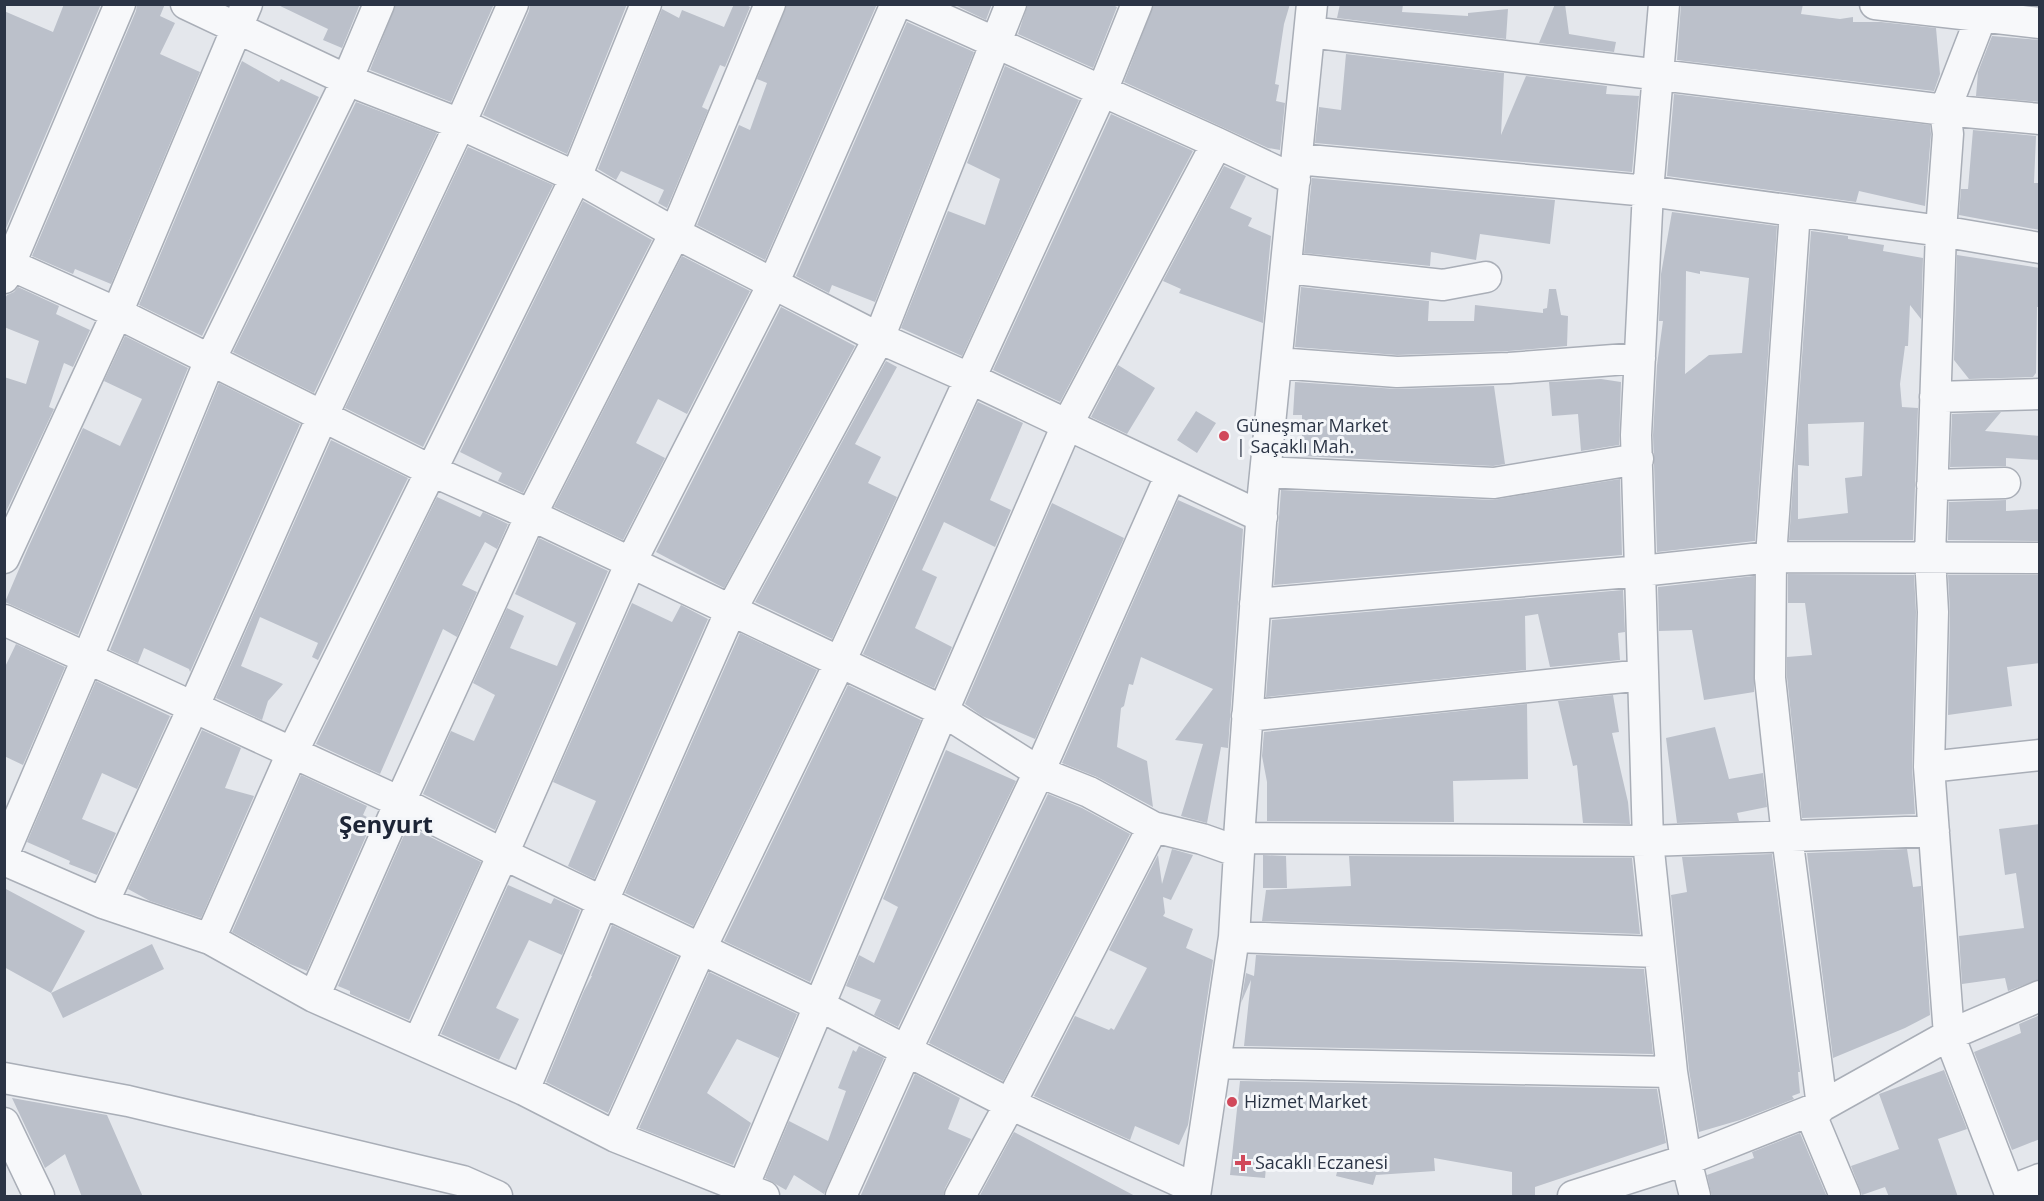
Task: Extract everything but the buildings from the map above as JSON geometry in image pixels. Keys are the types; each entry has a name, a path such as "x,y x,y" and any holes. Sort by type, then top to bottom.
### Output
{"street":[{"path":"120,4 6,268 117,313 432,471 531,515 943,711 1039,772 1089,792 1153,827 1239,845 1648,841 1934,831"},
{"path":"186,4 242,17 347,80 460,124 576,177 675,233 879,338 969,378 1262,518"},
{"path":"4,853 210,360 347,80 380,4"},
{"path":"103,903 193,708 323,415 460,124 513,4"},
{"path":"210,939 292,753 576,177 646,4"},
{"path":"314,997 531,515 675,233 770,4"},
{"path":"418,1043 631,562 773,284 896,4"},
{"path":"910,4 1217,143 1296,170 1648,191 1941,231 2040,248"},
{"path":"524,1090 603,901 731,610 879,338 1011,4"},
{"path":"616,1137 701,948 840,662 1102,91 1137,4"},
{"path":"1664,4 1648,191 1636,435 1648,841 1672,1072 1686,1160 1695,1197"},
{"path":"1875,4 1985,10 2040,23"},
{"path":"1985,10 1945,110 1948,134 1941,231 1930,557 1933,612 1929,767 1949,1035 2010,1194 2040,1179"},
{"path":"4,558 117,313 242,17"},
{"path":"4,621 400,802 818,1005 1010,1104 1196,1193 1234,937 1262,518 1311,18 1659,75 1945,110 2040,119"},
{"path":"4,860 103,903 210,939 314,997 524,1090 616,1137 753,1192 818,1005 1066,425 1217,143"},
{"path":"1794,211 1771,557 1770,678 1787,836 1822,1106 1812,1117 1845,1197"},
{"path":"1287,268 1443,285 1486,277"},
{"path":"1278,363 1397,372 1509,368 1640,358"},
{"path":"1935,397 2040,394"},
{"path":"1266,472 1494,483 1638,459"},
{"path":"841,1197 906,1051 1039,772 1171,474"},
{"path":"1932,486 2005,483"},
{"path":"1255,604 1641,571 1771,557 2040,558"},
{"path":"1247,716 1643,675"},
{"path":"1929,767 2040,755"},
{"path":"960,1197 1153,827"},
{"path":"1234,937 1659,952"},
{"path":"1573,1197 1686,1160 1822,1106 1949,1035 2040,996"},
{"path":"1215,1063 1672,1072"},
{"path":"4,1078 128,1101 463,1181 497,1197"},
{"path":"4,1123 39,1197"}],"place":[{"name":"Güneşmar Market | Saçaklı Mah.","path":"1224,436"},
{"name":"Hizmet Market","path":"1232,1102"},
{"name":"Sacaklı Eczanesi","path":"1243,1163"}],"district":[{"name":"Şenyurt","path":"386,825"}]}
